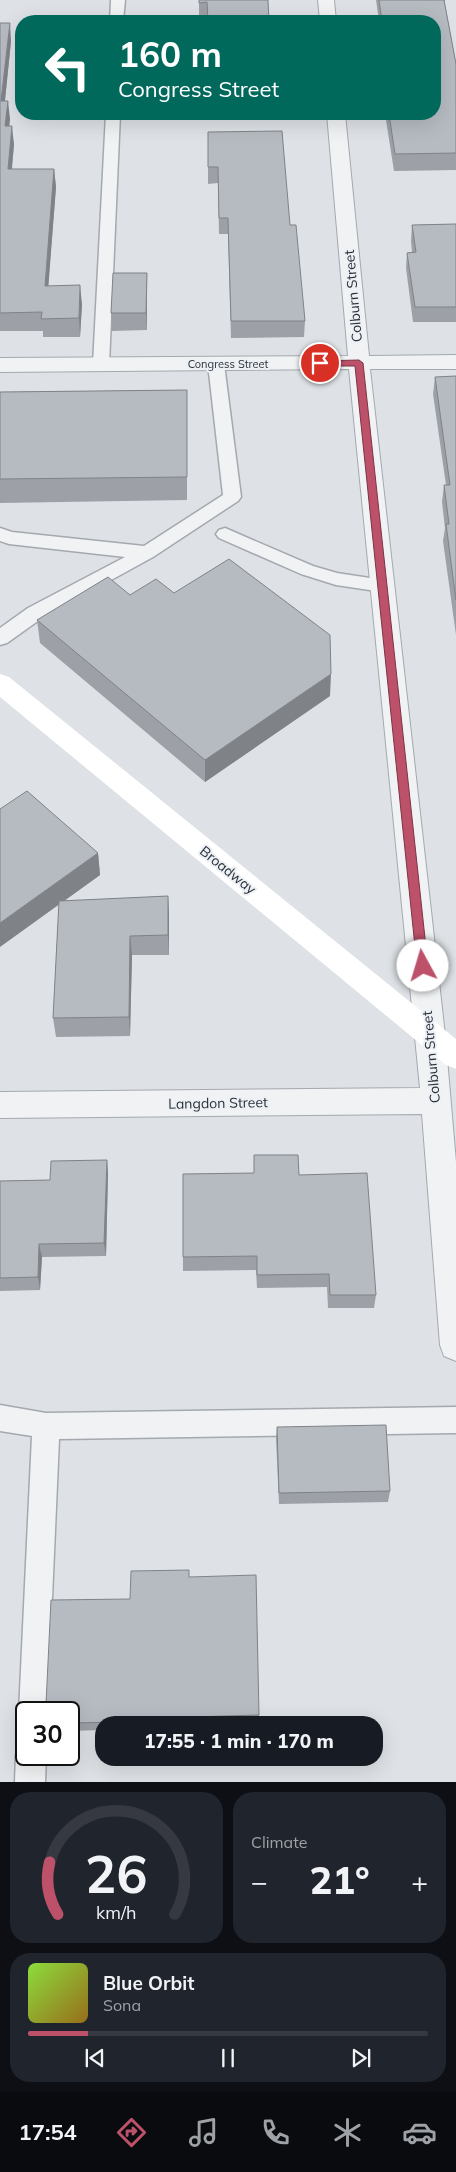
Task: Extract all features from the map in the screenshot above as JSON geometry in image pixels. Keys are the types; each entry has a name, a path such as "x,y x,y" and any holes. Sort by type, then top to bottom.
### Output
{"street":[{"path":"326,0 327,15"},
{"name":"Colburn Street","path":"337,120 359,363 430,1035 456,1345"},
{"name":"Congress Street","path":"0,366 456,362"},
{"name":"Broadway","path":"0,683 456,1056"},
{"name":"Langdon Street","path":"0,1105 435,1101"}],"lane":[{"path":"117,15 118,0"},
{"path":"101,365 113,120"},
{"path":"0,638 35,613 147,553 232,497 216,364"},
{"path":"0,534 9,538 147,553"},
{"path":"225,534 307,570 336,578 383,586"},
{"path":"0,1418 46,1426 456,1420"},
{"path":"34,1701 46,1426"},
{"path":"30,1782 31,1766"}],"building":[{"path":"199,0 268,0 269,15 208,15 207,2 199,3"},
{"path":"379,0 444,0 456,64 456,153 395,154 390,120 441,120 441,15 381,15"},
{"path":"0,23 10,23 1,101 8,101 5,126 12,126 8,169 54,169 45,286 80,285 79,318 41,319 42,312 0,313"},
{"path":"282,131 290,225 296,225 305,321 231,321 228,218 219,218 218,167 208,167 208,132"},
{"path":"456,224 456,307 415,307 407,253 416,252 412,225"},
{"path":"113,273 147,273 146,313 111,313"},
{"path":"456,376 456,600 446,524 449,524 444,485 450,485 435,377"},
{"path":"187,390 187,477 0,479 0,392"},
{"path":"229,559 330,635 331,674 205,760 37,620 108,577 130,595 156,579 174,593"},
{"path":"27,791 98,853 0,923 0,809"},
{"path":"168,896 168,935 130,936 129,1017 53,1018 59,901"},
{"path":"254,1155 298,1155 299,1175 367,1173 376,1295 330,1295 329,1274 257,1275 257,1256 183,1257 183,1174 254,1173"},
{"path":"107,1160 104,1243 39,1244 38,1277 0,1278 0,1181 50,1180 51,1161"},
{"path":"386,1425 390,1491 279,1493 277,1427"},
{"path":"189,1570 189,1577 256,1575 259,1715 95,1716 95,1723 80,1723 80,1701 46,1701 51,1600 130,1599 131,1571"}],"route":[{"path":"320,363 359,363 423,966"}]}
